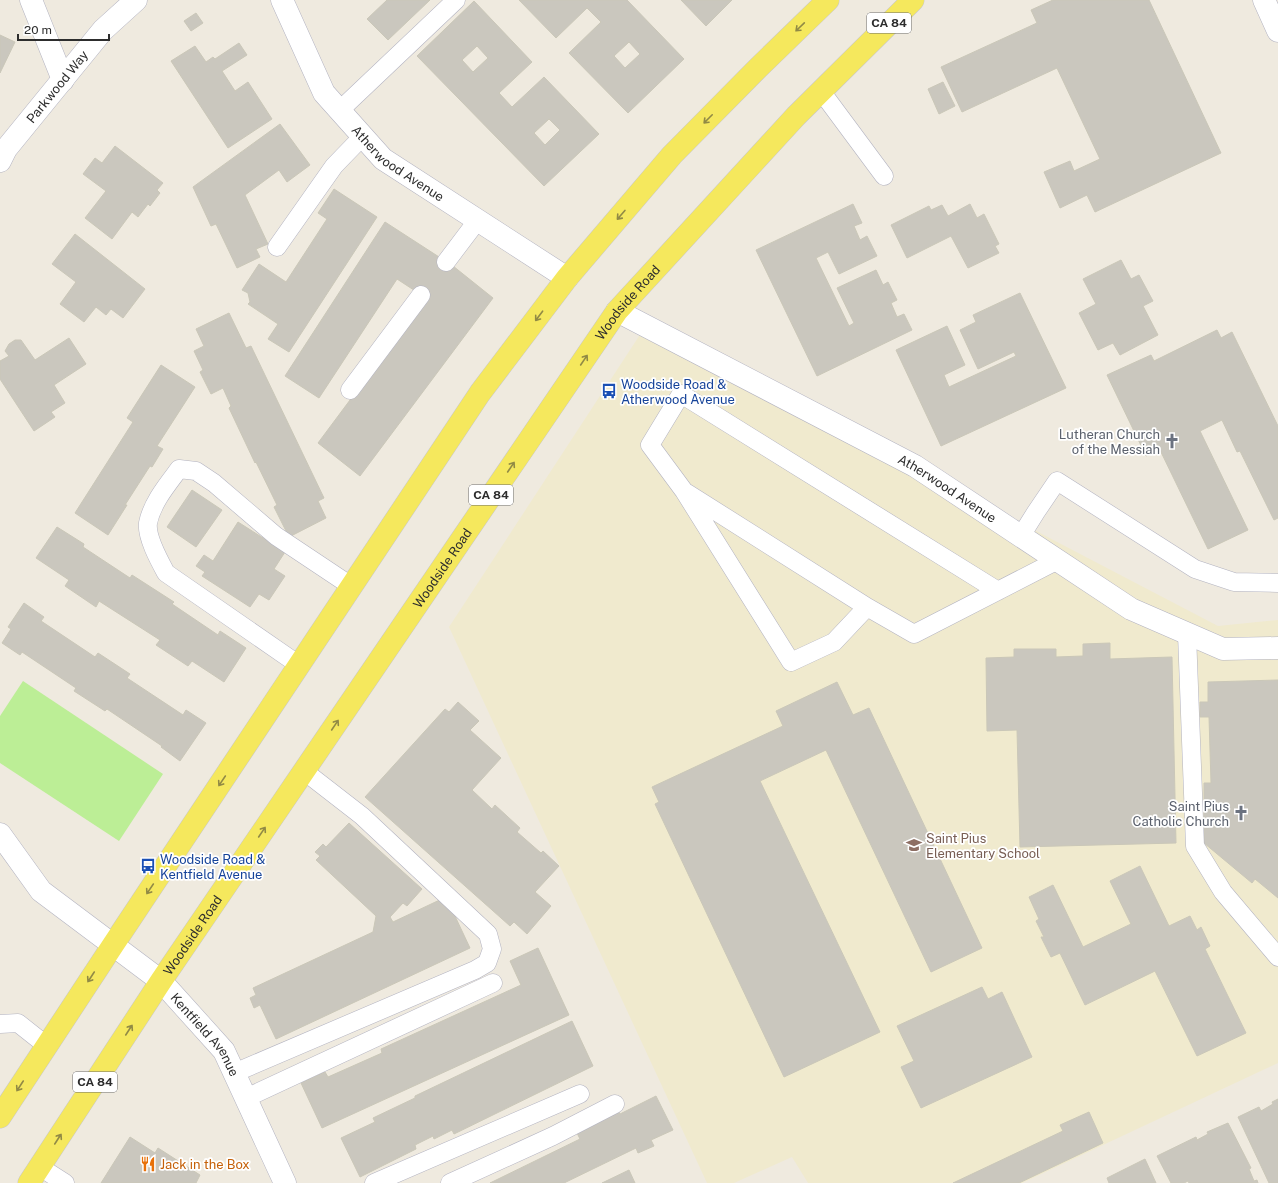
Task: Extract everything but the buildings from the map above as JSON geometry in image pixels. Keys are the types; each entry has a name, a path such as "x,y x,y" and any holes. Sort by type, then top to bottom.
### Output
{"main road":[{"path":"0,1117 113,944 480,393 567,278 672,155 828,0"},
{"name":"Woodside Road","path":"35,1175 161,980 617,311 790,122 913,0"}],"street":[{"path":"31,0 63,80"},
{"name":"Parkwood Way","path":"0,161 6,149 103,30 136,0"},
{"name":"Atherwood Avenue","path":"282,0 324,93 383,159 567,278"},
{"path":"1264,0 1278,30"},
{"name":"Atherwood Avenue","path":"617,311 916,466 1131,609 1223,649 1278,648"},
{"name":"Kentfield Avenue","path":"0,834 41,891 161,980 224,1051 285,1183"}],"lane":[{"path":"339,110 456,0"},
{"path":"821,91 884,176"},
{"path":"277,247 334,166 362,137"},
{"path":"446,262 477,221"},
{"path":"350,390 421,295"},
{"path":"867,607 834,642 791,662 684,491 650,445 681,394 998,591"},
{"path":"299,665 166,573 156,554 148,524 156,502 179,468 196,471 214,482 276,536 351,586"},
{"path":"1021,536 1057,481 1194,569 1234,582 1278,583"},
{"path":"684,491 867,607 914,634 1058,560"},
{"path":"1188,634 1194,846 1223,892 1278,957"},
{"path":"234,1073 475,970 487,963 492,949 488,934 362,816 304,771"},
{"path":"246,1098 493,983"},
{"path":"0,1024 18,1023 47,1046"},
{"path":"374,1183 580,1094"},
{"path":"450,1183 552,1136 615,1104"},
{"path":"35,1175 65,1183"}],"shaded area":[{"name":"Saint Pius Elementary School","path":"645,327 1218,626 1278,620 1278,1063 1022,1183 808,1183 792,1157 734,1183 707,1183 449,627"}],"green space":[{"path":"23,681 163,774 119,841 0,763 0,716"}],"place":[{"name":"Woodside Road & Atherwood Avenue","path":"609,391"},
{"name":"Lutheran Church of the Messiah","path":"1172,441"},
{"name":"Saint Pius Catholic Church","path":"1241,813"},
{"name":"Saint Pius Elementary School","path":"914,845"},
{"name":"Woodside Road & Kentfield Avenue","path":"148,866"},
{"name":"Jack in the Box","path":"148,1164"}]}
